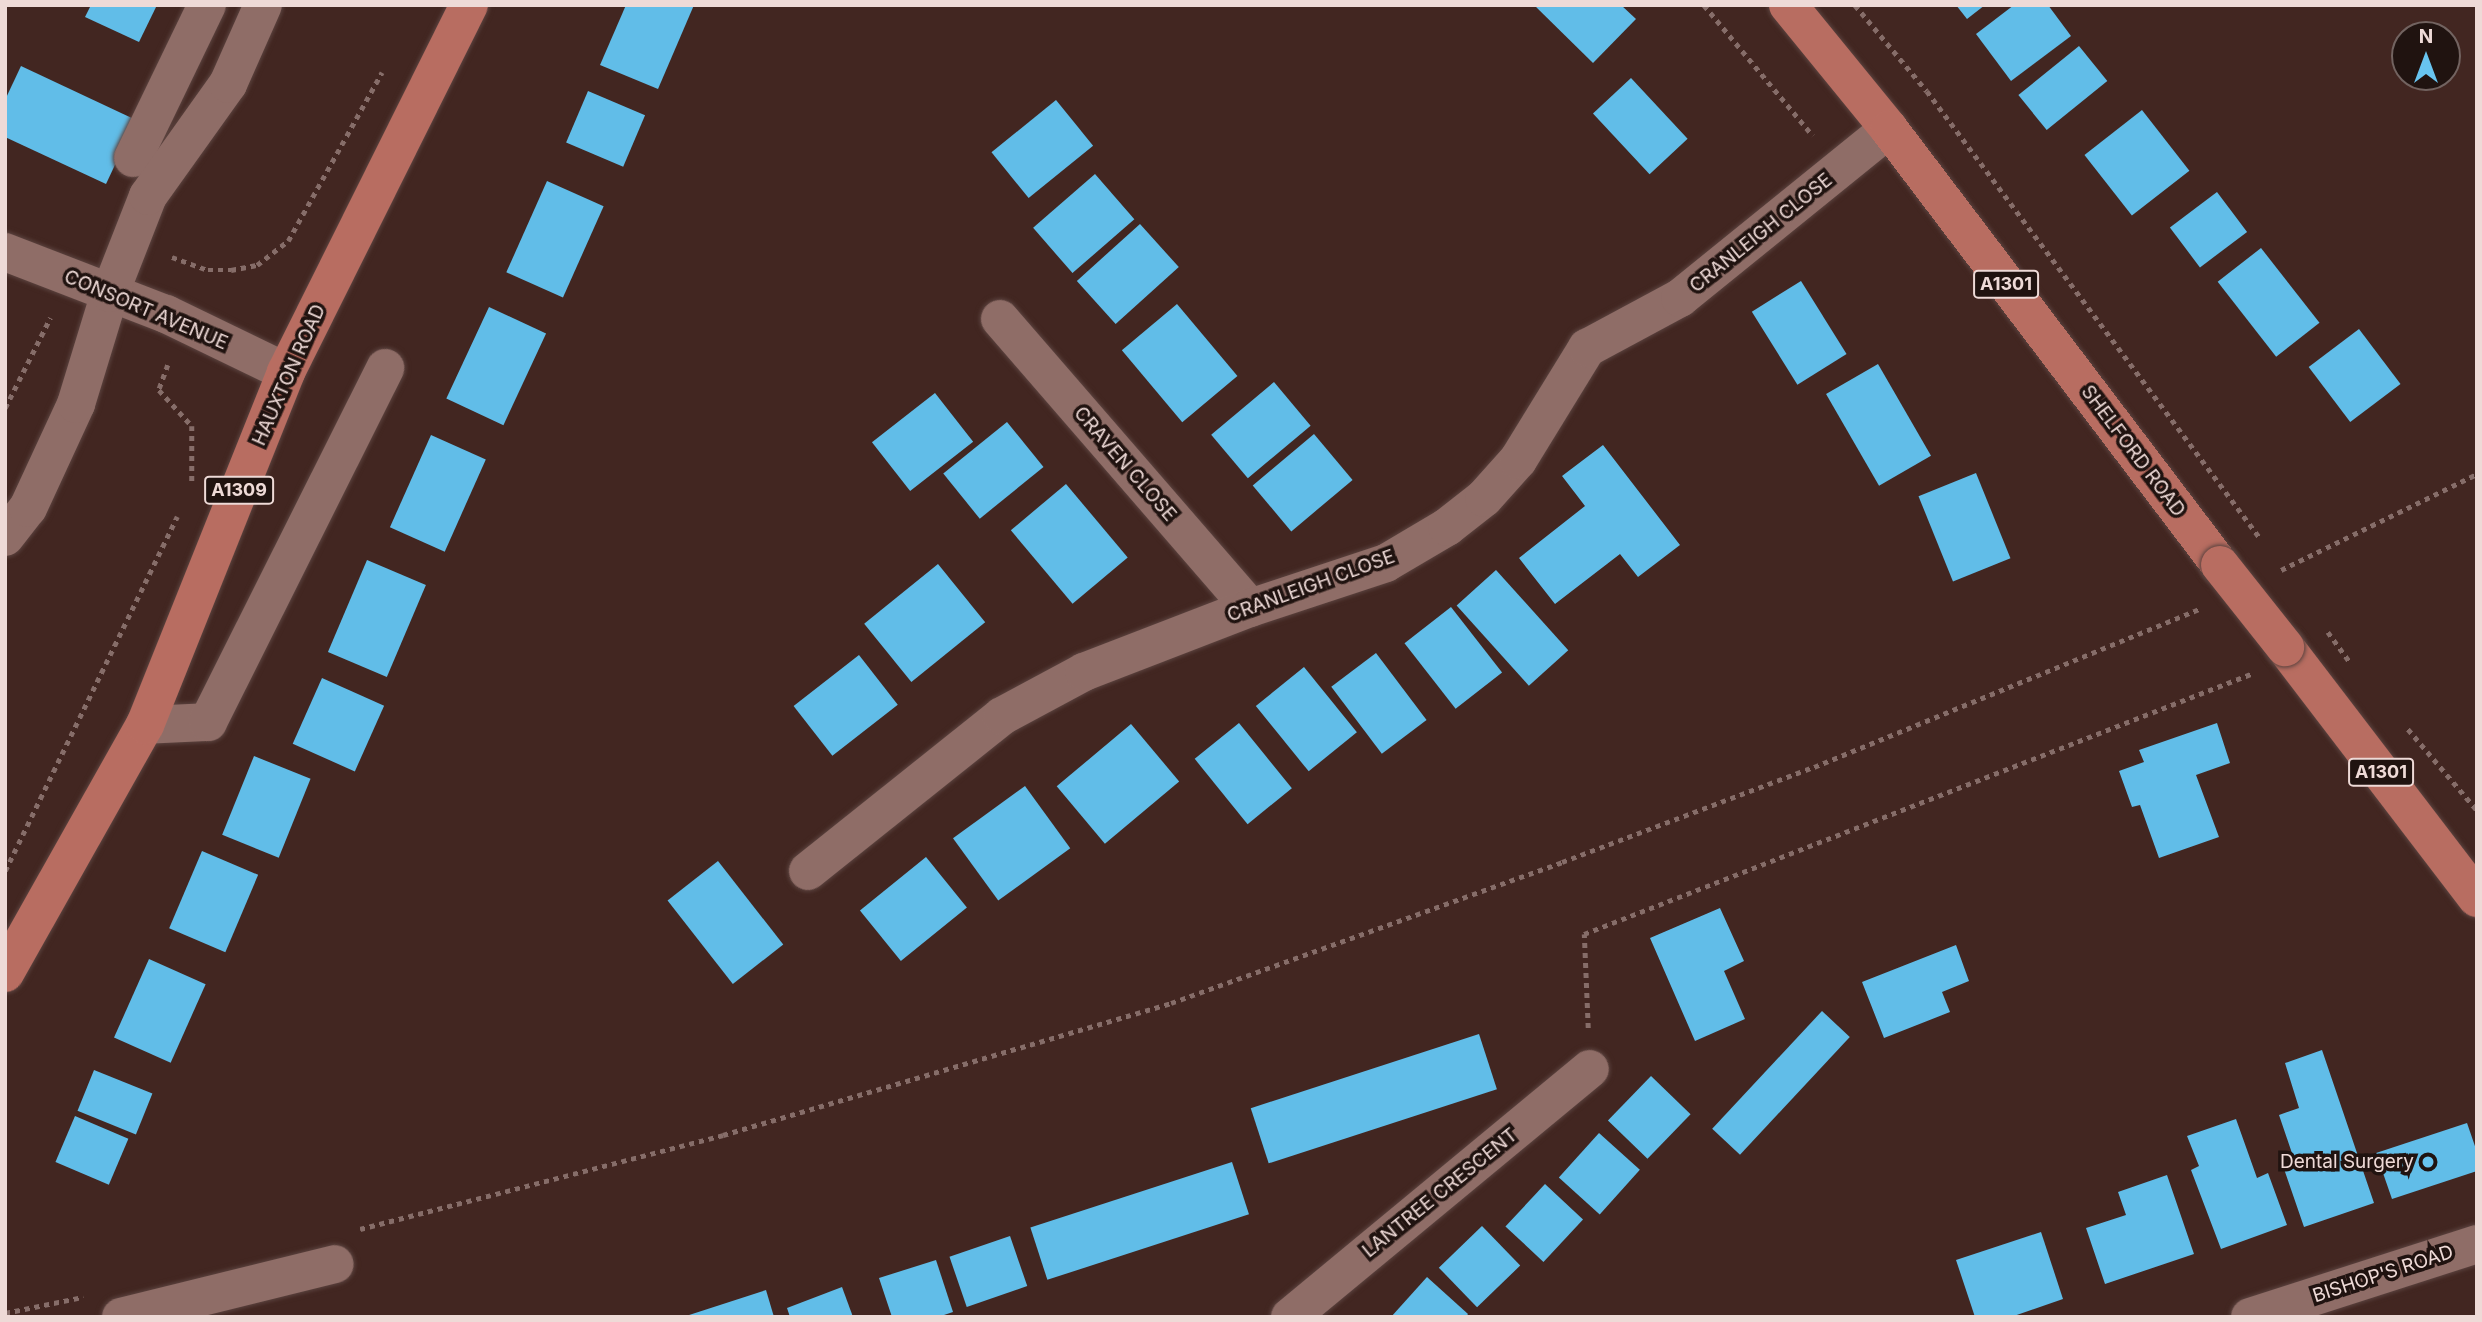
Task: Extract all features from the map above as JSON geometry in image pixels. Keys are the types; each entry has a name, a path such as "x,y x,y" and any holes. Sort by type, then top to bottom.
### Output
{"main road":[{"name":"HAUXTON ROAD","path":"5,973 145,725 286,372 469,5"},
{"name":"SHELFORD ROAD","path":"1788,5 1889,129 2477,898"}],"street":[{"path":"133,159 208,5"},
{"path":"5,537 28,508 76,404 110,293 148,196 228,84 263,5"},
{"name":"CRANLEIGH CLOSE","path":"808,871 1002,716 1084,672 1250,608 1386,563 1447,527 1483,498 1518,460 1587,348 1680,298 1889,129"},
{"name":"CONSORT AVENUE","path":"5,252 166,314 286,372"},
{"name":"CRAVEN CLOSE","path":"1000,319 1250,608"},
{"path":"145,725 208,722 385,368"},
{"name":"LANTREE CRESCENT","path":"1290,1317 1590,1069"},
{"name":"BISHOP'S ROAD","path":"2250,1317 2477,1244"},
{"path":"121,1317 343,1248"}],"path":[{"path":"1704,5 1841,168"},
{"path":"1855,5 1936,102 2260,538"},
{"path":"164,254 208,270 231,270 257,265 288,241 385,66"},
{"path":"166,314 180,337 159,390 192,426 192,486"},
{"path":"2321,551 2477,474"},
{"path":"5,871 180,511"},
{"path":"343,1248 1171,1003 1562,862 1814,767 2177,620"},
{"path":"1590,1069 1584,933 2290,652"},
{"path":"2350,662 2359,672"},
{"path":"2404,725 2477,810"}],"building":[{"path":"91,5 157,5 139,42 85,17"},
{"path":"626,5 694,5 658,89 600,65"},
{"path":"1534,5 1621,5 1636,19 1593,63"},
{"path":"1956,5 1985,5 1967,19"},
{"path":"2014,5 2048,5 2071,36 2011,81 1976,34"},
{"path":"2079,46 2107,81 2047,130 2018,95"},
{"path":"21,66 136,120 106,184 5,137 5,100"},
{"path":"1631,78 1688,139 1650,174 1593,113"},
{"path":"588,91 645,115 623,167 566,143"},
{"path":"1056,100 1093,146 1029,198 991,152"},
{"path":"2142,110 2189,171 2132,216 2084,155"},
{"path":"1095,174 1134,219 1072,273 1033,228"},
{"path":"547,181 604,206 563,298 506,272"},
{"path":"2217,192 2247,232 2200,267 2170,228"},
{"path":"1140,224 1179,267 1116,324 1077,281"},
{"path":"2261,248 2319,323 2276,357 2218,282"},
{"path":"1801,281 1847,354 1797,385 1752,312"},
{"path":"1177,304 1237,376 1182,422 1122,350"},
{"path":"489,307 546,334 503,425 446,399"},
{"path":"2359,329 2401,384 2350,422 2309,367"},
{"path":"1878,364 1931,456 1879,486 1826,394"},
{"path":"1274,382 1311,426 1248,478 1211,435"},
{"path":"935,393 973,442 910,491 872,442"},
{"path":"1007,422 1044,467 980,519 943,474"},
{"path":"1314,434 1353,480 1291,531 1253,485"},
{"path":"431,435 486,459 445,552 390,527"},
{"path":"1603,445 1680,545 1638,577 1620,554 1555,604 1519,558 1585,506 1562,476"},
{"path":"1976,473 2010,558 1953,582 1919,496"},
{"path":"1066,484 1128,558 1073,604 1011,530"},
{"path":"367,560 426,585 387,677 328,652"},
{"path":"938,564 985,622 911,682 864,624"},
{"path":"1496,570 1568,650 1529,686 1457,605"},
{"path":"1451,607 1502,672 1456,709 1405,643"},
{"path":"1376,653 1427,720 1382,754 1331,687"},
{"path":"859,655 898,705 832,756 794,706"},
{"path":"1304,667 1357,732 1309,771 1256,706"},
{"path":"322,678 384,706 355,771 293,744"},
{"path":"1239,723 1292,788 1248,824 1195,759"},
{"path":"2217,723 2230,763 2196,775 2219,837 2159,858 2140,805 2132,807 2119,771 2144,762 2139,750"},
{"path":"1131,724 1179,781 1105,844 1057,786"},
{"path":"254,756 311,779 279,858 222,835"},
{"path":"1025,786 1070,848 998,901 953,838"},
{"path":"202,851 258,875 225,952 169,928"},
{"path":"926,857 967,908 901,961 860,910"},
{"path":"718,861 783,945 733,984 668,900"},
{"path":"1720,908 1744,961 1724,971 1745,1019 1695,1041 1650,938"},
{"path":"1956,945 1969,981 1942,992 1950,1012 1884,1038 1862,982"},
{"path":"149,959 206,984 171,1063 114,1038"},
{"path":"1822,1011 1850,1037 1740,1155 1712,1129"},
{"path":"1479,1034 1497,1089 1269,1163 1251,1108"},
{"path":"2322,1050 2374,1203 2304,1227 2284,1169 2296,1165 2279,1115 2299,1108 2285,1063"},
{"path":"94,1070 152,1094 136,1134 78,1111"},
{"path":"1651,1076 1691,1114 1647,1159 1608,1121"},
{"path":"75,1116 128,1139 109,1185 55,1162"},
{"path":"2236,1119 2257,1178 2268,1173 2287,1225 2221,1249 2191,1170 2199,1166 2187,1136"},
{"name":"Dental Surgery","path":"2467,1123 2477,1152 2477,1171 2392,1199 2376,1153"},
{"path":"1599,1133 1640,1170 1600,1214 1559,1178"},
{"path":"1232,1162 1249,1214 1047,1280 1030,1228"},
{"path":"2167,1175 2194,1254 2105,1284 2086,1228 2126,1215 2118,1192"},
{"path":"1545,1184 1583,1219 1543,1262 1505,1226"},
{"path":"1482,1226 1520,1266 1477,1307 1439,1268"},
{"path":"2041,1232 2063,1299 2011,1317 1975,1317 1956,1260"},
{"path":"1010,1236 1027,1286 967,1307 949,1257"},
{"path":"936,1260 953,1312 938,1317 892,1317 879,1278"},
{"path":"1427,1277 1468,1314 1466,1317 1391,1317"},
{"path":"842,1287 853,1317 790,1317 787,1308"},
{"path":"766,1290 774,1317 686,1317 686,1316"}],"place":[{"name":"Dental Surgery","path":"2428,1162"}]}
